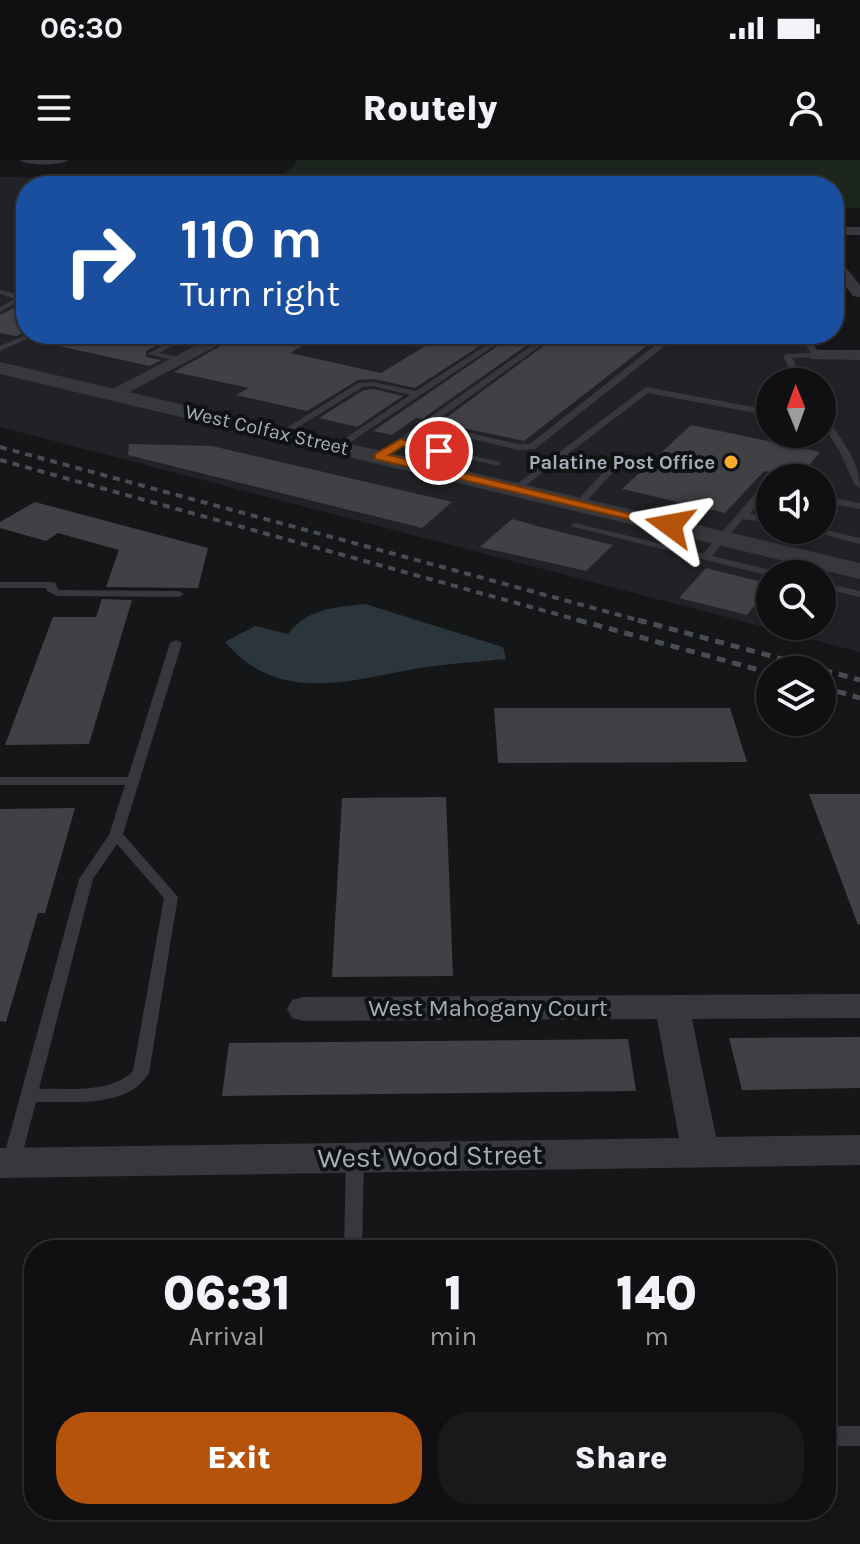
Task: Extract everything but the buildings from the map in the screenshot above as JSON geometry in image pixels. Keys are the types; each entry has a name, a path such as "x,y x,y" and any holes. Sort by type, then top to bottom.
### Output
{"street":[{"path":"25,160 63,160"},
{"path":"112,394 208,344"},
{"path":"817,355 860,355"},
{"name":"West Colfax Street","path":"0,368 720,537 783,560"},
{"name":"West Colfax Street","path":"836,569 860,571"},
{"name":"West Mahogany Court","path":"304,1009 860,1006"},
{"path":"672,1007 700,1151"},
{"name":"West Wood Street","path":"6,1163 860,1150"}],"lane":[{"path":"171,344 151,354 179,360"},
{"path":"337,447 493,344"},
{"path":"379,457 539,344"},
{"path":"425,425 518,447 532,447 662,344"},
{"path":"809,344 817,355"},
{"path":"793,368 787,356 817,355"},
{"path":"281,434 361,385 373,384 417,394"},
{"path":"516,489 646,390 756,410"},
{"path":"836,439 860,485"},
{"path":"401,442 497,464"},
{"path":"558,457 583,456 613,464 575,526 756,570"},
{"path":"705,558 720,537 756,499"},
{"path":"836,502 860,506"},
{"path":"744,515 756,517"},
{"path":"836,536 860,541"},
{"path":"0,585 52,585 51,589 58,593 179,594"},
{"path":"836,588 860,594"},
{"path":"6,1163 29,1096 86,879 116,835 176,643"},
{"path":"0,781 133,781"},
{"path":"29,1096 102,1094 128,1086 141,1073 171,897 116,835"},
{"path":"353,1240 355,1157"},
{"path":"836,1436 860,1436"}],"shaded area":[{"path":"298,160 860,160 860,208 844,208 844,176 276,176"},
{"path":"0,177 16,177 16,344 810,344 817,355 860,355 860,652 814,640 836,640 836,560 756,560 756,625 0,427"},
{"path":"365,604 503,647 506,659 313,683 289,681 267,674 245,661 225,642 255,626 288,634 313,614"}],"railway":[{"path":"0,447 645,622"},
{"path":"0,460 585,622"},
{"path":"578,620 756,669"},
{"path":"638,620 860,680"},
{"path":"836,691 860,698"}],"place":[{"name":"Palatine Post Office","path":"731,462"}],"route":[{"path":"439,451 401,442 379,457 670,525"}]}
